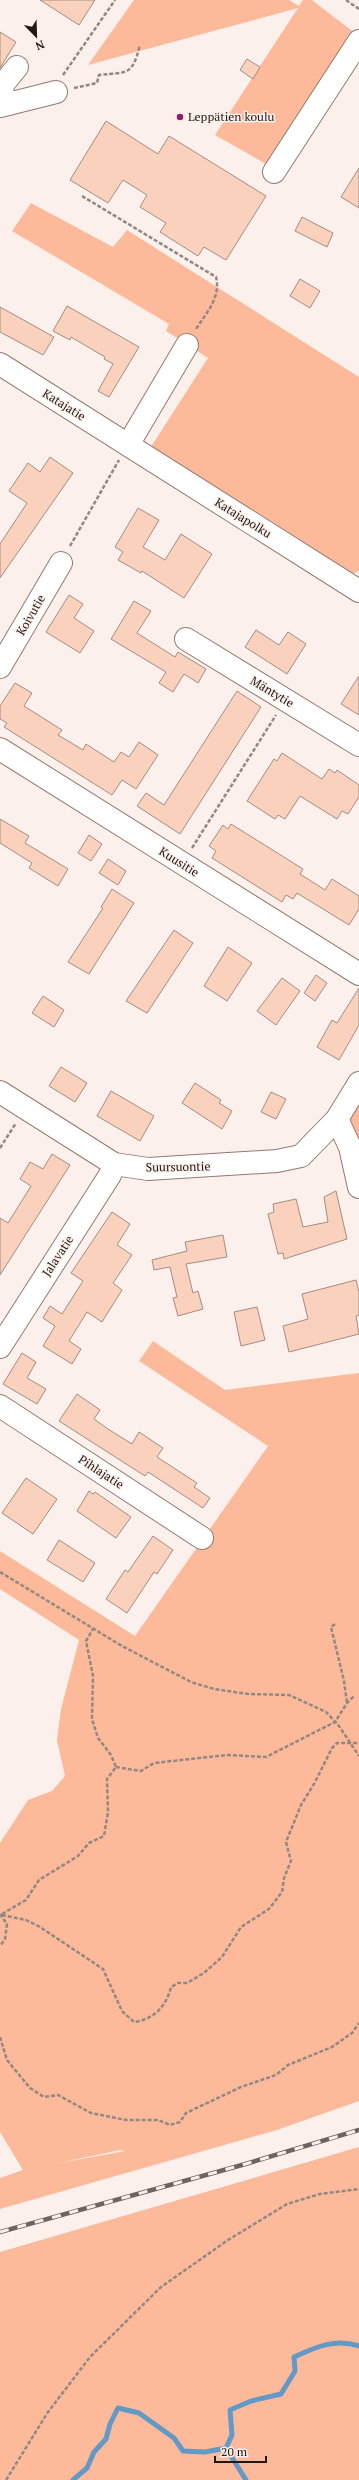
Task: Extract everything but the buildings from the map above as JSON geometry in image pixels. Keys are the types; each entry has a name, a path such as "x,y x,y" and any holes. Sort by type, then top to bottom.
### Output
{"street":[{"path":"274,172 359,41"},
{"path":"2,97 16,67"},
{"path":"2,97 56,92"},
{"path":"128,445 187,345"},
{"name":"Katajatie","path":"0,364 128,445"},
{"name":"Katajapolku","path":"128,445 359,591"},
{"name":"Koivutie","path":"0,667 61,563"},
{"name":"Mäntytie","path":"186,640 359,745"},
{"name":"Kuusitie","path":"0,749 359,974"},
{"name":"Suursuontie","path":"0,1092 114,1164 148,1169 283,1160 301,1156 337,1119 359,1083"},
{"path":"337,1119 350,1147 359,1187"},
{"name":"Jalavatie","path":"0,1347 110,1175 114,1164"},
{"name":"Pihlajatie","path":"0,1406 202,1538"}],"path":[{"path":"56,92 60,80 115,0"},
{"path":"346,0 359,9"},
{"path":"56,92 97,83 99,75 127,72 135,64 140,45"},
{"path":"82,196 216,277 219,288 216,297 187,345"},
{"path":"61,563 128,445"},
{"path":"182,864 286,700"},
{"path":"0,1148 19,1118"},
{"path":"0,1572 93,1628 191,1682 214,1689 248,1694 289,1695 326,1712 335,1722 359,1756"},
{"path":"335,1624 331,1627 344,1681 347,1703"},
{"path":"93,1628 86,1642 94,1676 92,1719 98,1738 111,1755 116,1767"},
{"path":"116,1767 141,1771 154,1764 227,1755 266,1757 335,1722 347,1703 354,1696"},
{"path":"1,1914 26,1920 103,1969 122,2011 134,2022 148,2020 167,2002 171,1987 178,1983 187,1983 204,1973 222,1957 241,1927 269,1909 282,1892 284,1878 291,1861 286,1842 301,1805 314,1784 332,1748 337,1743 359,1743"},
{"path":"1,1914 26,1900 39,1880 78,1856 88,1843 104,1836 108,1812 107,1779 116,1767"},
{"path":"0,1946 5,1939 7,1924 1,1914"},
{"path":"0,2037 8,2060 30,2088 44,2097 58,2095 91,2113 126,2120 158,2120 170,2125 180,2122 186,2113 241,2087 276,2075 288,2066 332,2047 352,2033 359,2023"},
{"path":"6,2480 48,2412 90,2357 160,2287 228,2240 287,2204 320,2194 359,2189"}],"shaded area":[{"path":"134,0 289,0 299,6 303,0 312,0 356,34 266,164 215,135 298,8 88,65"},
{"path":"31,203 113,247 127,230 359,377 359,571 348,576 149,450 208,358 166,331 169,324 12,231"},
{"path":"359,1096 359,1187 342,1124"},
{"path":"153,1341 225,1390 359,1373 359,2101 277,2130 0,2209 0,2178 23,2170 0,2132 0,1843 28,1800 52,1791 65,1776 57,1740 61,1709 79,1640 0,1589 0,1551 135,1636 268,1446 139,1361","holes":["120,2150 125,2151 59,2163"]},
{"path":"359,2147 359,2480 0,2480 0,2252"}],"waterway":[{"path":"73,2480 87,2468 94,2452 106,2439 110,2424 118,2408 139,2413 174,2438 183,2451 205,2452 226,2448 232,2435 230,2410 251,2401 281,2394 295,2371 294,2357 318,2347 334,2343 359,2346"},
{"path":"226,2448 246,2480"}],"railway":[{"path":"0,2232 242,2165 359,2130"}],"place":[{"name":"Leppätien koulu","path":"180,117"}]}
